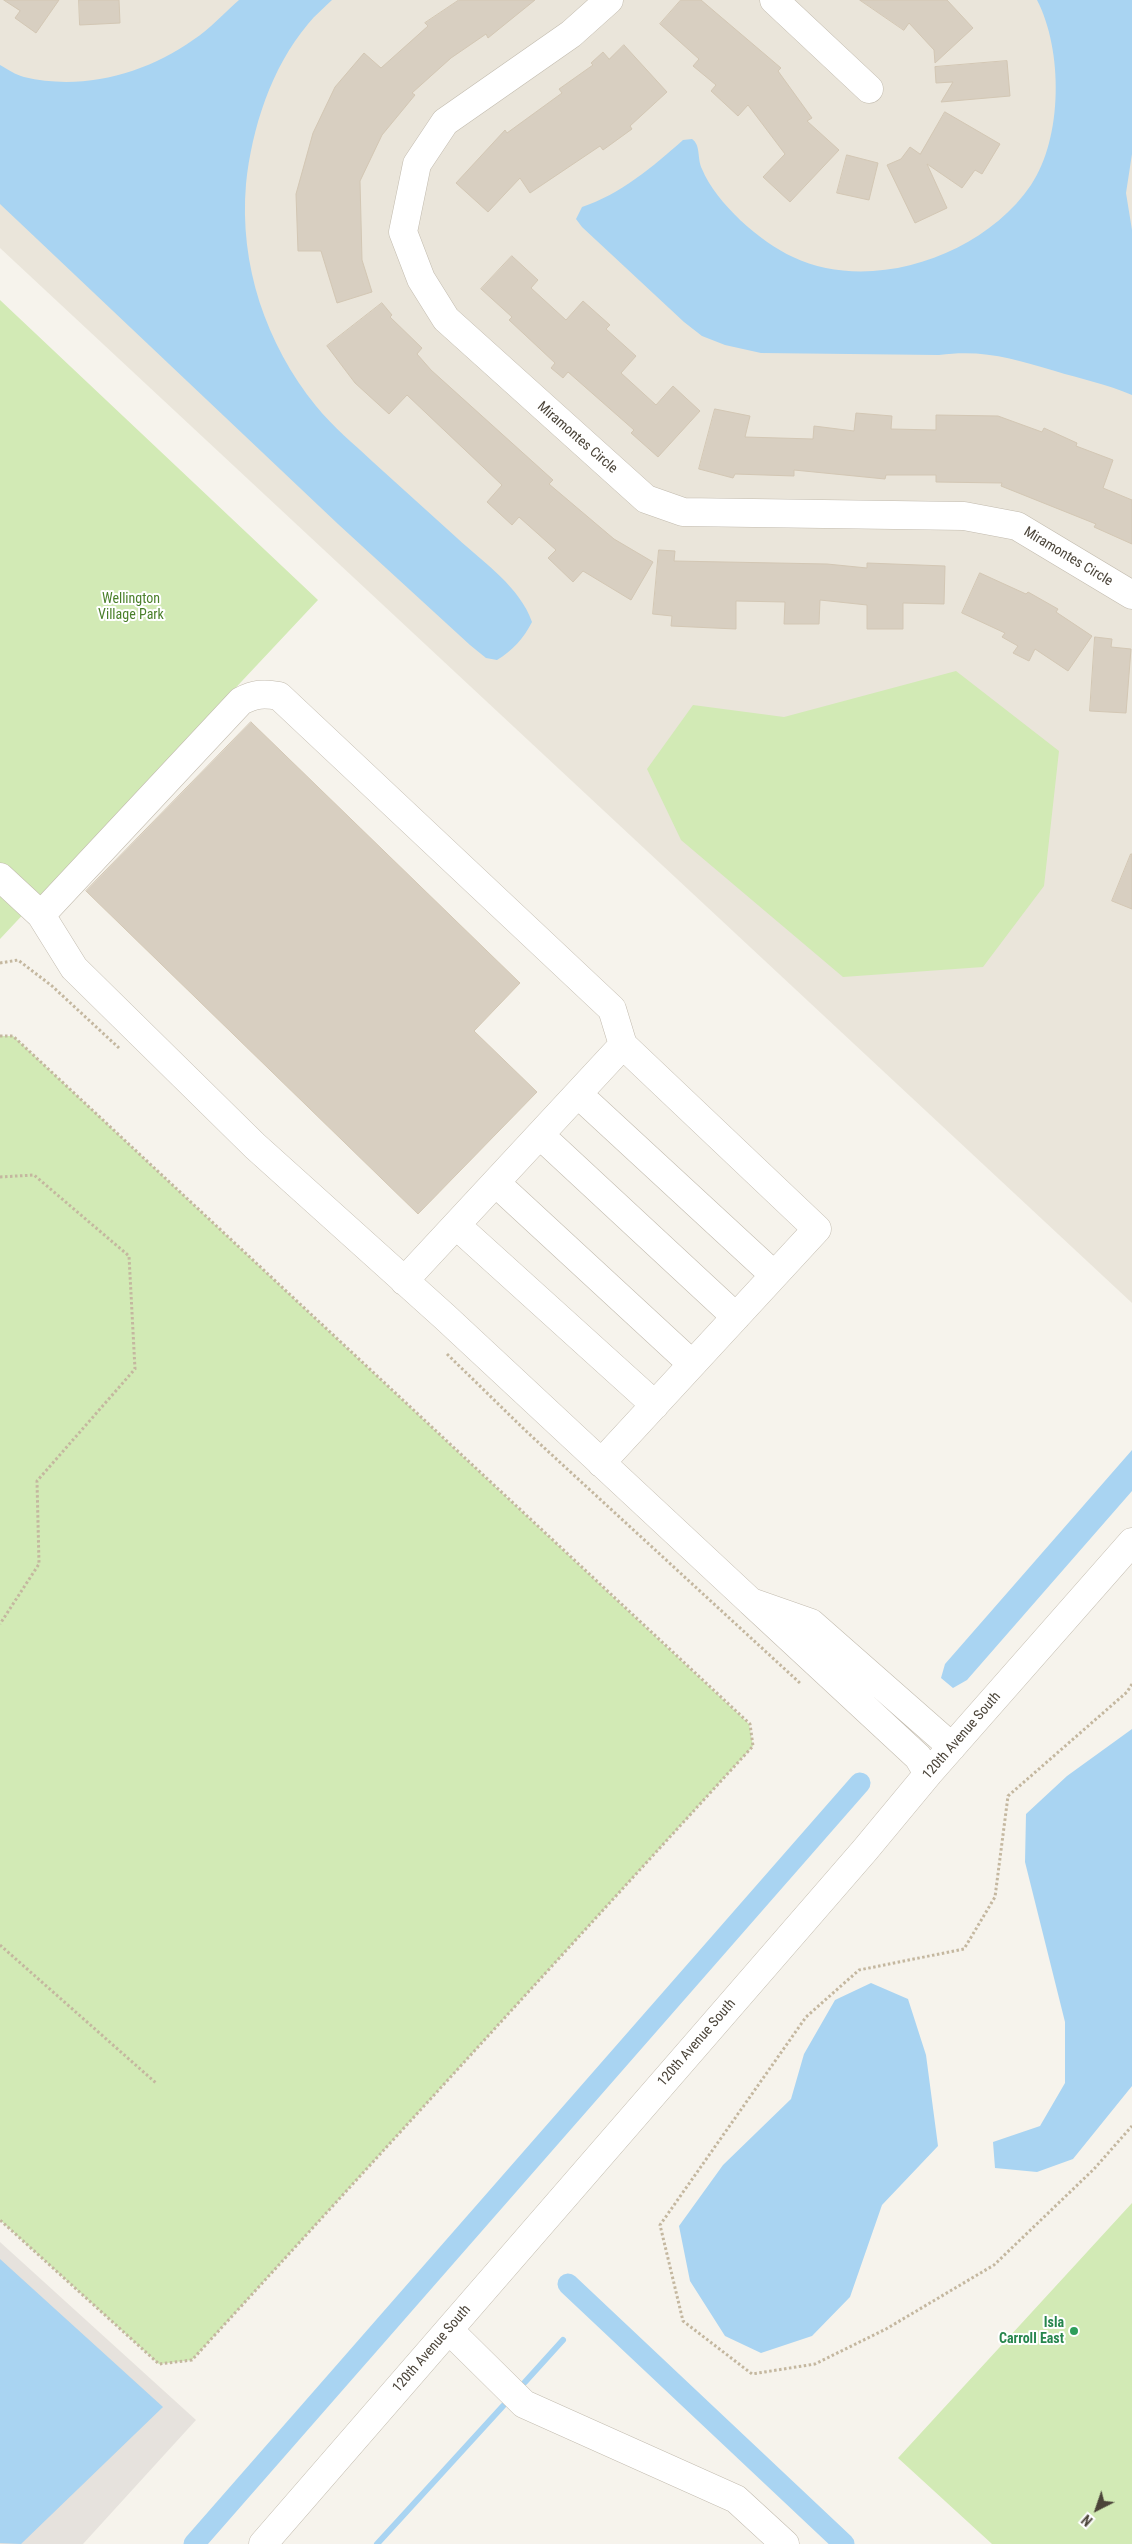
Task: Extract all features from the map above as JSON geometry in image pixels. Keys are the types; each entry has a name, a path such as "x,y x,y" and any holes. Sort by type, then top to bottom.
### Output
{"street":[{"name":"Miramontes Circle","path":"609,0 572,34 445,122 417,164 403,232 421,279 446,319 646,499 683,512 964,516 1017,526 1132,595"},
{"path":"774,0 869,89"},
{"path":"41,915 241,701 256,694 279,696 612,1009 624,1045 817,1228 601,1463"},
{"path":"0,878 41,915 74,968 255,1146 404,1281 918,1757 928,1774"},
{"path":"404,1281 624,1045"},
{"path":"578,1094 774,1275"},
{"path":"540,1135 736,1317"},
{"path":"496,1183 692,1364"},
{"path":"456,1225 655,1405"},
{"name":"120th Avenue South","path":"263,2544 865,1850 928,1774 1132,1542"},
{"path":"751,1602 811,1623 952,1747"},
{"path":"449,2330 524,2404 736,2499 786,2544"}],"path":[{"path":"0,963 18,960 52,986 124,1053"},
{"path":"0,1036 13,1036 750,1724 753,1746 192,2360 159,2364 0,2220"},
{"path":"0,1177 34,1175 129,1256 135,1369 37,1481 40,1535 39,1564 0,1624"},
{"path":"441,1348 527,1432 808,1690"},
{"path":"1132,1684 1127,1692 1008,1796 995,1897 964,1949 858,1970 806,2017 660,2225 683,2321 752,2374 816,2364 886,2329 994,2266 1094,2169 1132,2126"},
{"path":"0,1945 156,2083"}],"shaded area":[{"path":"0,0 1132,0 1132,1303 0,248"},
{"path":"0,2242 196,2420 83,2544 0,2544"}],"green space":[{"name":"Wellington Village Park","path":"0,300 318,600 0,939"},
{"path":"956,671 1059,751 1044,886 983,967 843,977 681,840 647,769 693,705 784,717"},
{"path":"0,1036 13,1036 749,1724 753,1746 192,2360 159,2364 0,2220"},
{"name":"Isla Carroll East","path":"1132,2203 1132,2544 992,2544 898,2458"}],"water":[{"path":"239,0 332,0 308,24 295,41 274,79 258,120 249,163 245,214 247,244 252,273 270,330 298,382 329,421 500,576 519,598 532,622 517,644 497,660 486,658 470,645 338,524 0,204 0,65 21,76 46,81 68,82 112,76 134,70 174,52 205,31"},
{"path":"1037,0 1132,0 1132,154 1126,193 1132,230 1132,395 1026,363 984,354 761,353 725,345 702,336 684,322 582,227 576,219 582,207 596,202 636,179 683,140 692,139 697,145 701,165 709,182 728,208 753,232 793,257 824,267 856,271 890,269 923,262 955,249 985,231 1010,210 1031,185 1042,166 1054,119 1056,94 1052,43 1046,20"},
{"path":"1132,1450 1132,1491 967,1680 953,1688 941,1678 945,1664"},
{"path":"1132,1729 1132,2086 1073,2159 1037,2172 995,2168 993,2142 1040,2126 1065,2083 1065,2022 1025,1862 1026,1814 1067,1776"},
{"path":"871,1983 908,1999 926,2055 938,2146 882,2205 850,2297 812,2336 761,2353 725,2336 690,2281 679,2226 723,2165 791,2099 804,2054 835,2000"},
{"path":"0,2259 163,2407 21,2544 0,2543"}],"building":[{"path":"4,0 59,0 36,33 15,18 20,11"},
{"path":"79,0 119,0 120,23 80,25"},
{"path":"459,0 535,0 488,38 486,34 451,58 412,93 415,95 382,135 360,181 362,260 372,292 337,303 321,251 298,251 296,194 313,133 335,87 364,53 381,68 428,26 425,23"},
{"path":"681,0 701,0 781,68 778,71 812,118 807,121 839,150 790,202 763,177 785,154 748,105 738,116 711,91 716,85 693,66 699,59 660,24"},
{"path":"860,0 947,0 973,28 935,63 934,50 909,23 904,30"},
{"path":"624,45 667,92 630,126 632,129 603,150 600,146 530,193 520,178 488,212 456,183 505,130 507,133 562,93 559,89 593,65 591,63 603,52 609,59"},
{"path":"1007,61 1010,96 941,102 953,82 936,83 935,67"},
{"path":"945,112 1000,144 982,174 975,170 962,188 927,164 947,208 915,223 887,165 901,159 910,147 920,154"},
{"path":"847,155 878,163 869,200 837,193"},
{"path":"512,256 538,280 531,288 566,320 583,301 610,325 606,329 636,356 621,373 656,405 673,386 700,411 658,457 631,433 634,430 568,372 563,378 551,368 555,363 509,320 512,317 481,289"},
{"path":"382,303 392,315 390,317 422,348 417,354 431,370 553,480 549,484 614,539 653,562 631,600 583,571 573,582 548,558 556,550 519,517 512,525 487,502 502,485 407,395 389,414 355,383 327,346"},
{"path":"715,409 750,416 745,437 813,439 814,426 854,431 856,413 892,416 891,429 936,430 936,415 998,416 1042,432 1044,428 1077,443 1076,446 1113,460 1103,488 1132,500 1132,544 1094,527 1096,524 1001,486 1002,483 936,482 936,475 886,475 885,479 794,470 794,476 735,474 733,478 699,469"},
{"path":"659,550 675,551 674,561 827,564 867,568 867,563 945,566 944,604 903,603 903,629 867,629 867,605 820,600 819,624 784,624 785,602 736,601 736,629 671,626 672,616 653,614"},
{"path":"980,573 1026,594 1028,592 1058,609 1056,612 1092,636 1068,671 1035,649 1029,661 1013,653 1018,646 1002,637 1005,633 962,613"},
{"path":"1095,637 1112,639 1111,647 1131,649 1126,713 1090,711"},
{"path":"251,722 520,983 474,1031 537,1092 418,1214 86,891"},
{"path":"1132,854 1132,909 1112,901"}],"waterway":[{"path":"194,2544 860,1783"},
{"path":"568,2284 844,2544"},
{"path":"525,2382 563,2340"},
{"path":"377,2544 503,2406"}],"place":[{"name":"Isla Carroll East","path":"1074,2331"}]}
